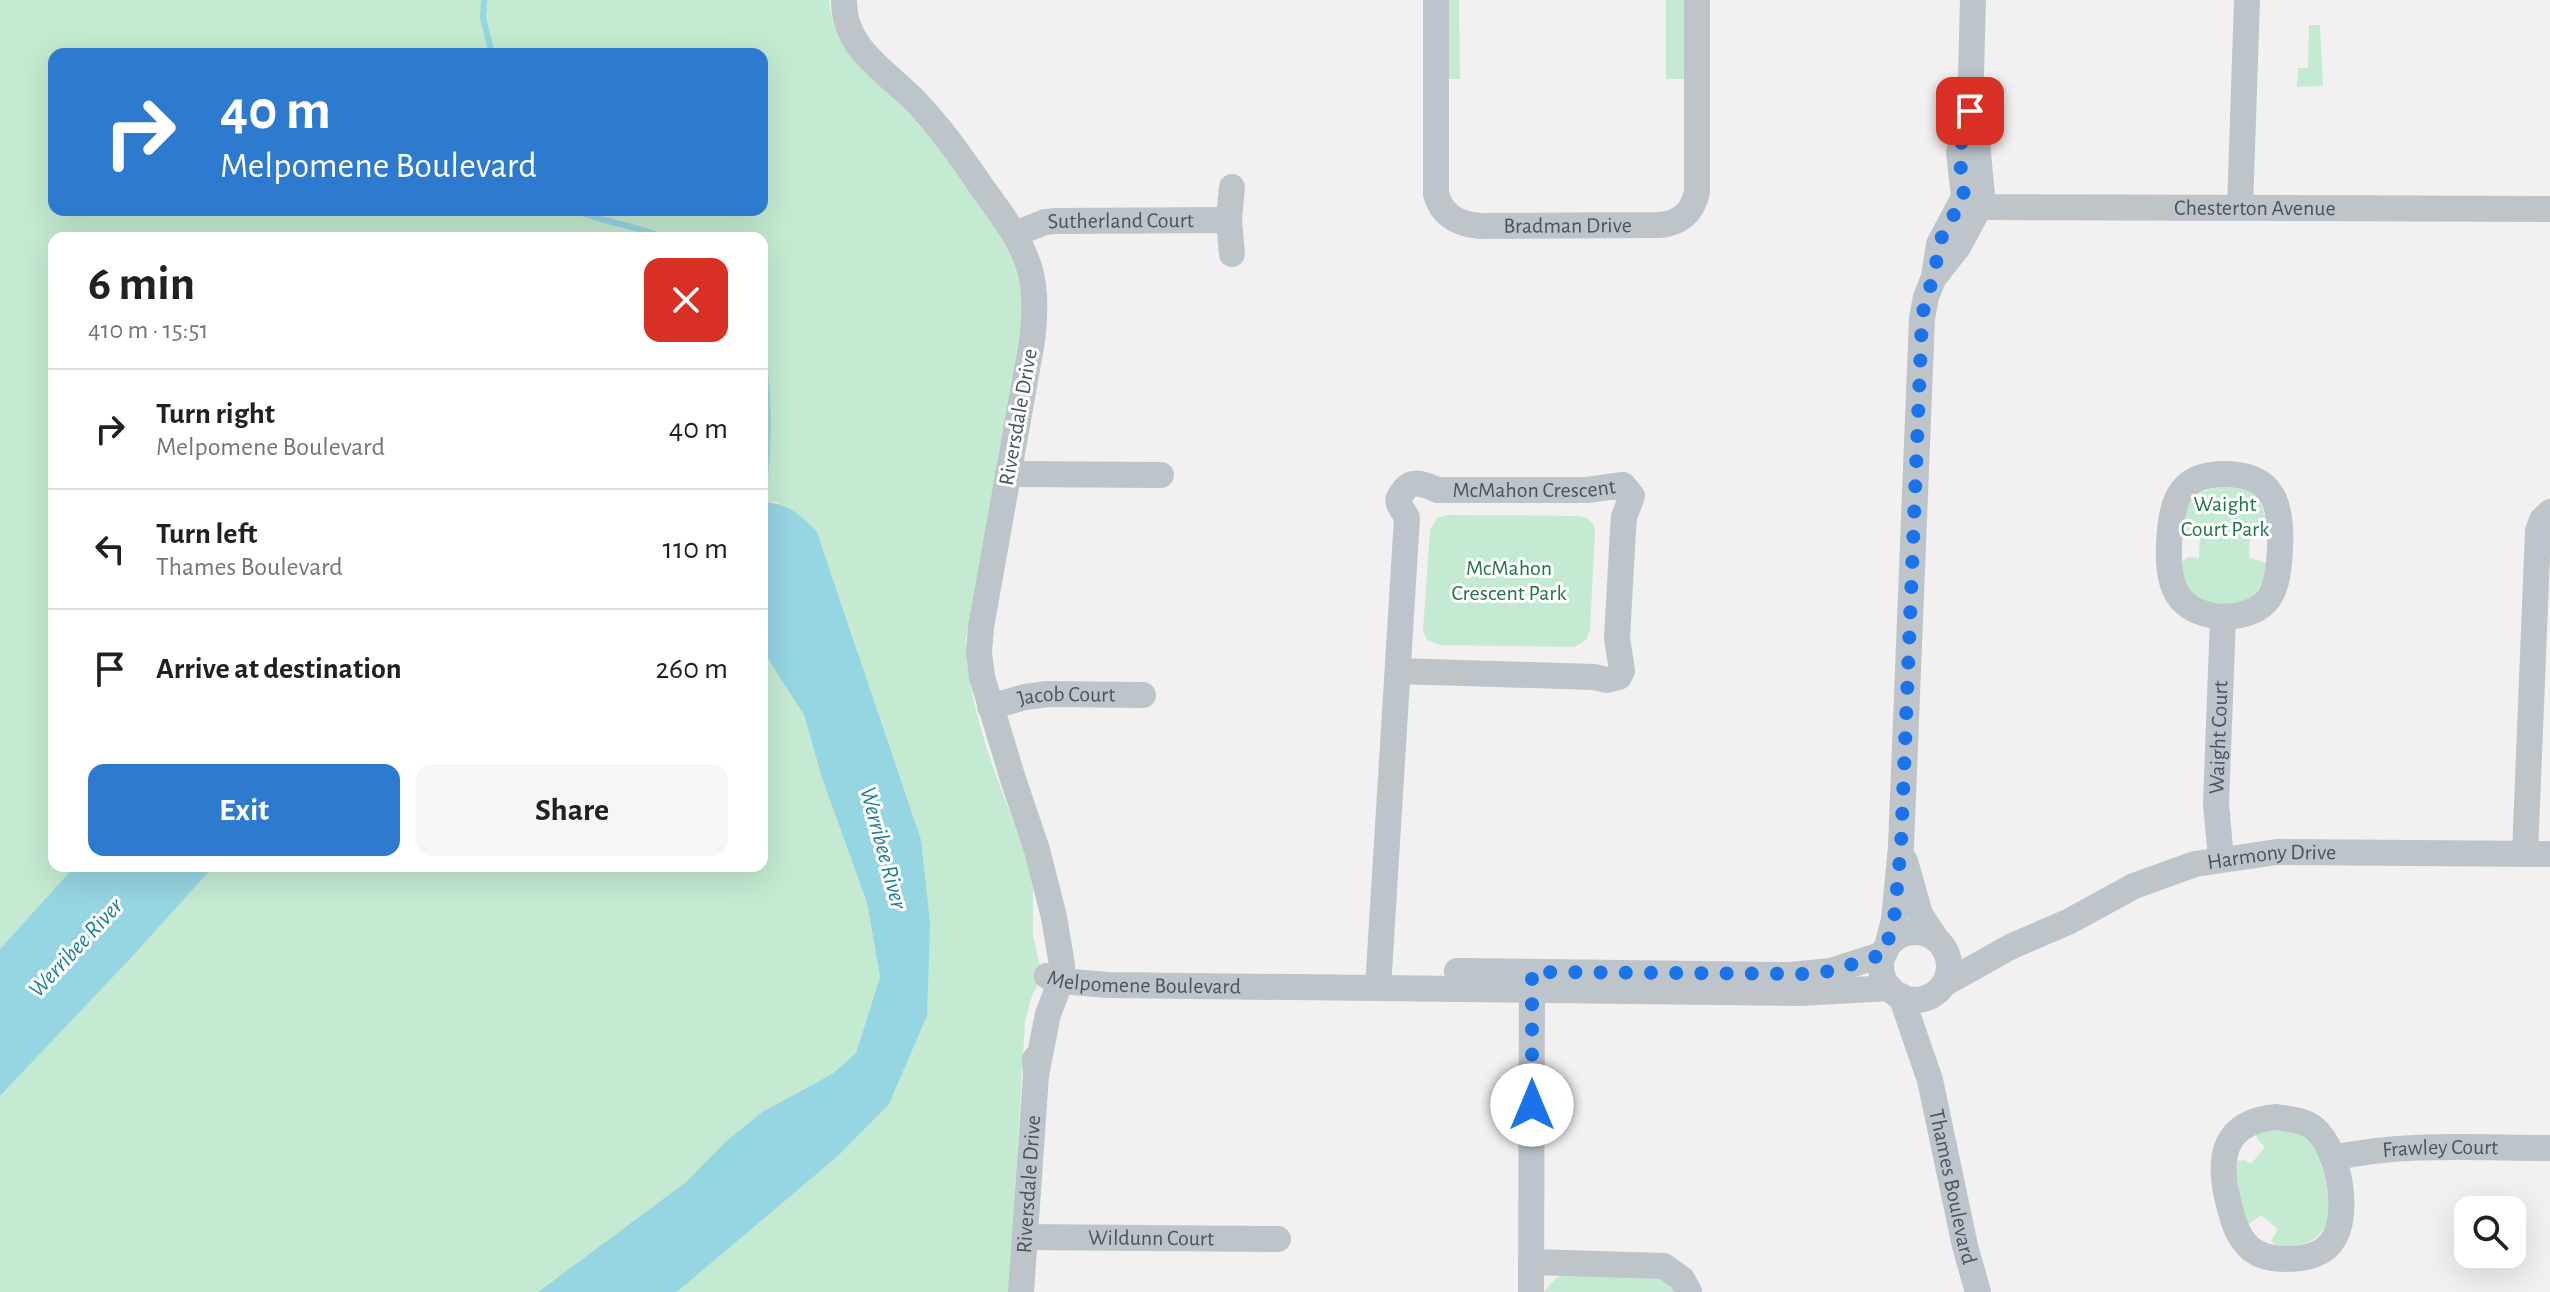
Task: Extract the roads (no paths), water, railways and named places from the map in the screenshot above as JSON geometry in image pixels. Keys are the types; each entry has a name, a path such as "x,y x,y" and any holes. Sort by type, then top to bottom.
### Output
{"street":[{"name":"Riversdale Drive","path":"844,0 848,28 859,49 907,93 956,149 1015,234 1030,272 1035,322 979,640 982,677 990,707 1046,887 1039,925 1057,977 1034,1013 1036,1075 1021,1292"},
{"name":"Bradman Drive","path":"1436,0 1436,194 1438,203 1452,218 1480,226 1659,225 1677,222 1687,214 1697,192 1697,0"},
{"path":"1901,846 1920,914 1949,963 1938,990 1922,999 1911,1000 1895,992 1882,972 1894,920 1901,846 1921,335 1926,297 1934,277 1939,244 1944,232 1971,205 1959,168 1959,152 1970,111 1973,0"},
{"path":"2240,208 2247,0"},
{"path":"1232,187 1229,220 1232,254"},
{"name":"Chesterton Avenue","path":"1971,205 2550,209"},
{"name":"Sutherland Court","path":"1015,234 1056,221 1229,220"},
{"path":"1008,474 1161,475"},
{"path":"2221,474 2248,477 2270,491 2277,503 2281,528 2278,579 2270,598 2250,614 2223,617 2198,613 2188,607 2179,597 2169,575 2173,504 2179,493 2196,480 2221,474"},
{"name":"McMahon Crescent","path":"1379,979 1407,518 1398,504 1404,488 1414,483 1425,483 1438,490 1587,490 1612,485 1623,485 1629,489 1632,496 1624,517 1617,638 1622,671 1619,677 1607,680 1594,677 1398,671"},
{"path":"2538,854 2538,531 2542,520 2550,512"},
{"name":"Waight Court","path":"2221,859 2216,804 2223,617"},
{"name":"Jacob Court","path":"990,707 1048,694 1143,695"},
{"name":"Harmony Drive","path":"1938,990 2012,946 2068,922 2134,886 2166,873 2221,859 2277,852 2538,854"},
{"path":"1885,952 1899,936 1909,933 1928,935 1939,942"},
{"name":"Harmony Drive","path":"1939,942 1963,948 2012,946"},
{"name":"Melpomene Boulevard","path":"1532,981 1800,974 1831,971 1885,952"},
{"name":"Melpomene Boulevard","path":"1057,977 1079,967 1095,967 1800,993 1895,992"},
{"path":"1531,1292 1532,981"},
{"name":"Thames Boulevard","path":"1930,1080 1930,1013 1938,990"},
{"name":"Thames Boulevard","path":"1895,992 1930,1080 1965,1246 1978,1292"},
{"path":"2276,1117 2292,1119 2316,1130 2333,1158 2342,1206 2339,1232 2332,1242 2324,1250 2295,1259 2265,1256 2253,1251 2235,1227 2226,1192 2224,1158 2231,1138 2251,1122 2276,1117"},
{"name":"Frawley Court","path":"2333,1158 2420,1148 2550,1148"},
{"name":"Wildunn Court","path":"1025,1237 1278,1239"},
{"path":"1532,1262 1664,1266 1682,1279 1689,1292"}],"water":[{"name":"Werribee River","path":"768,503 792,511 817,532 921,840 930,923 927,1016 889,1104 838,1156 677,1292 538,1292 686,1182 724,1143 762,1112 832,1074 856,1053 880,977 867,903 822,778 804,715 768,659"},
{"name":"Werribee River","path":"70,872 209,872 0,1096 0,949"}],"waterway":[{"path":"484,0 483,18 490,48"},
{"path":"592,216 648,232"}],"park label":[{"name":"Waight Court Park","path":"2225,516"},
{"name":"McMahon Crescent Park","path":"1509,580"}]}
